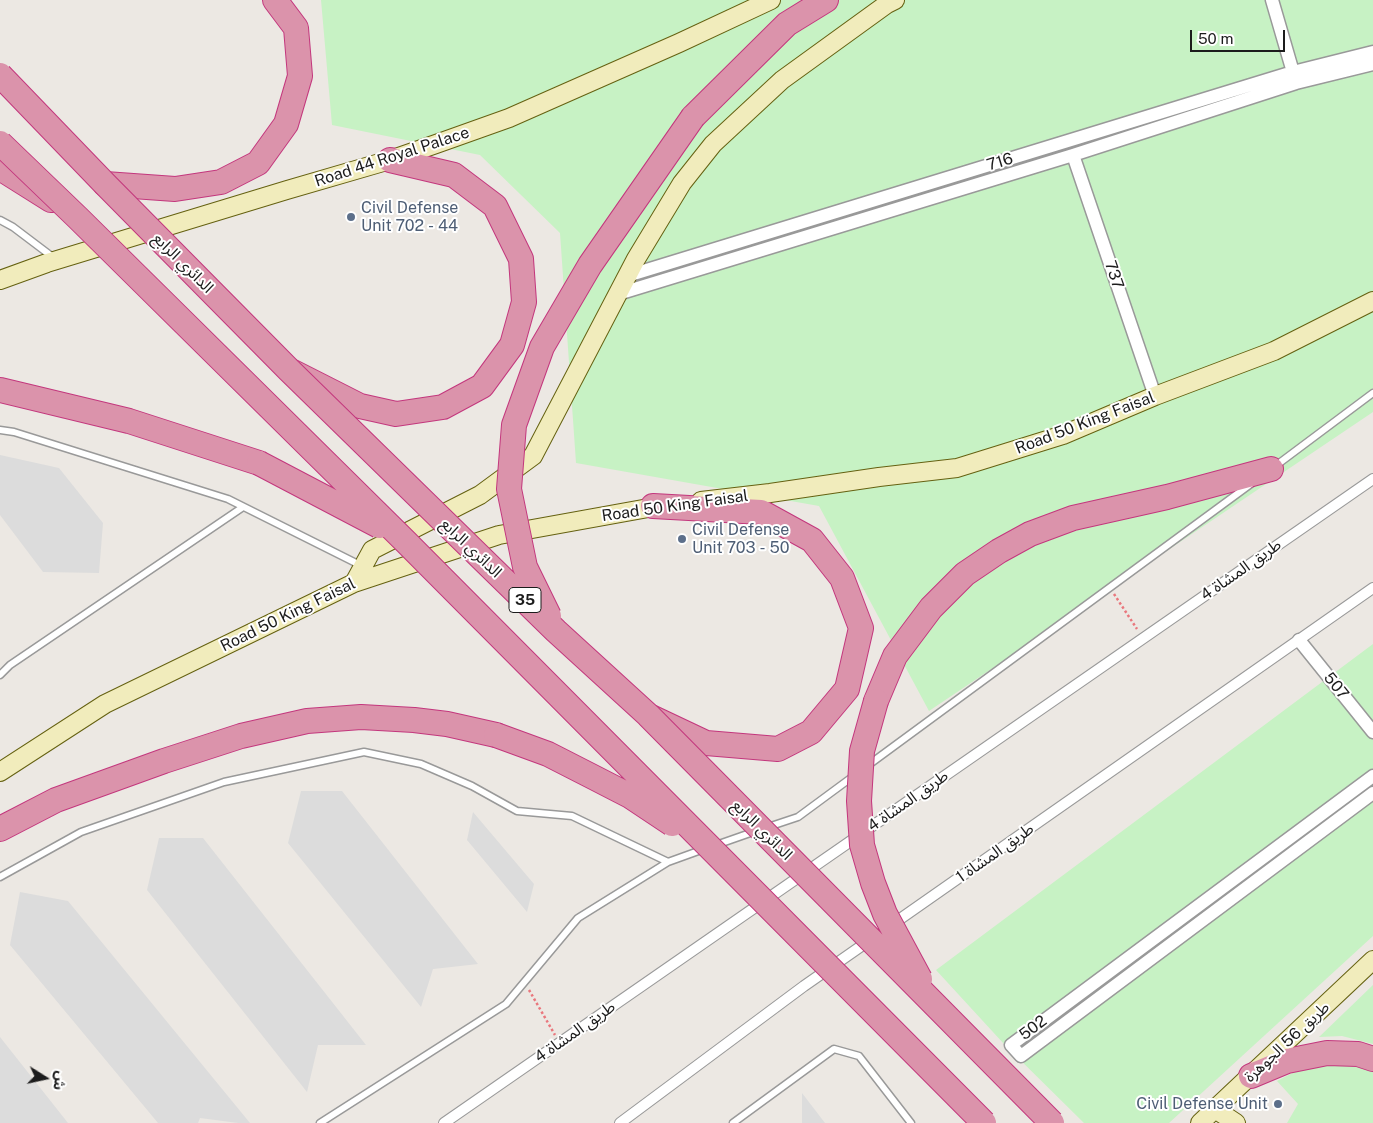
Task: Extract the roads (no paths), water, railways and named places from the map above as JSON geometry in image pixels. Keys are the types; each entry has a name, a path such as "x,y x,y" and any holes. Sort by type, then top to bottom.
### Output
{"highway":[{"path":"105,184 175,189 221,182 258,163 286,124 300,76 296,28 276,0"},
{"path":"556,631 525,567 509,489 514,424 542,347 590,265 693,117 788,24 826,0"},
{"name":"الدائري الرابع","path":"0,75 105,184 290,370 556,631 648,715 1052,1123"},
{"name":"35","path":"0,143 400,536 984,1123"},
{"path":"290,370 360,406 396,414 442,407 482,386 512,345 524,302 521,259 495,206 454,175 390,160"},
{"path":"0,168 78,218"},
{"path":"0,390 129,421 258,463 400,536"},
{"path":"933,1003 885,914 873,884 862,845 859,801 862,752 876,701 895,656 931,608 965,574 999,551 1030,534 1073,518 1167,497 1271,469"},
{"path":"648,715 706,743 778,748 811,732 847,689 861,628 842,578 812,540 760,512 653,506"},
{"path":"0,829 56,800 240,736 307,721 361,717 446,724 496,735 548,754 630,796 714,852"},
{"path":"1251,1076 1286,1061 1328,1053 1358,1054 1373,1059"}],"main road":[{"name":"Road 44 Royal Palace","path":"0,280 57,260 390,160 509,118 771,0"},
{"path":"354,583 372,550 480,495 533,456 636,259 682,183 713,144 782,80 895,0"},
{"name":"Road 50 King Faisal","path":"0,772 105,704 354,583 499,535 653,506 770,493 956,468 1063,435 1155,396 1274,351 1373,301"},
{"name":"طريق 56 الجوهرة","path":"1200,1123 1373,960"},
{"path":"1215,1109 1236,1123"}],"street":[{"path":"1272,0 1294,77"},
{"name":"716","path":"627,276 1373,52"},
{"path":"618,294 1073,155 1294,77 1373,64"},
{"name":"737","path":"1073,155 1155,396"},
{"name":"طريق المشاة 4","path":"444,1123 1373,479"},
{"name":"طريق المشاة 1","path":"620,1123 804,986 1373,588"},
{"name":"507","path":"1299,640 1373,732"},
{"name":"502","path":"1373,776 1011,1045 1021,1056 1373,793"}],"lane":[{"path":"0,220 13,227 57,260"},
{"path":"320,1123 506,1004 578,918 668,862 798,817 1373,393"},
{"path":"0,430 14,432 228,499 363,566"},
{"path":"0,674 10,665 243,507"},
{"path":"0,877 81,832 224,782 364,752 421,764 472,786 517,811 572,816 668,862"},
{"path":"732,1123 834,1049 859,1056 910,1123"}],"place":[{"name":"Civil Defense Unit 702 - 44","path":"351,217"},
{"name":"Civil Defense Unit 703 - 50","path":"682,539"},
{"name":"Civil Defense Unit","path":"1278,1104"}]}
